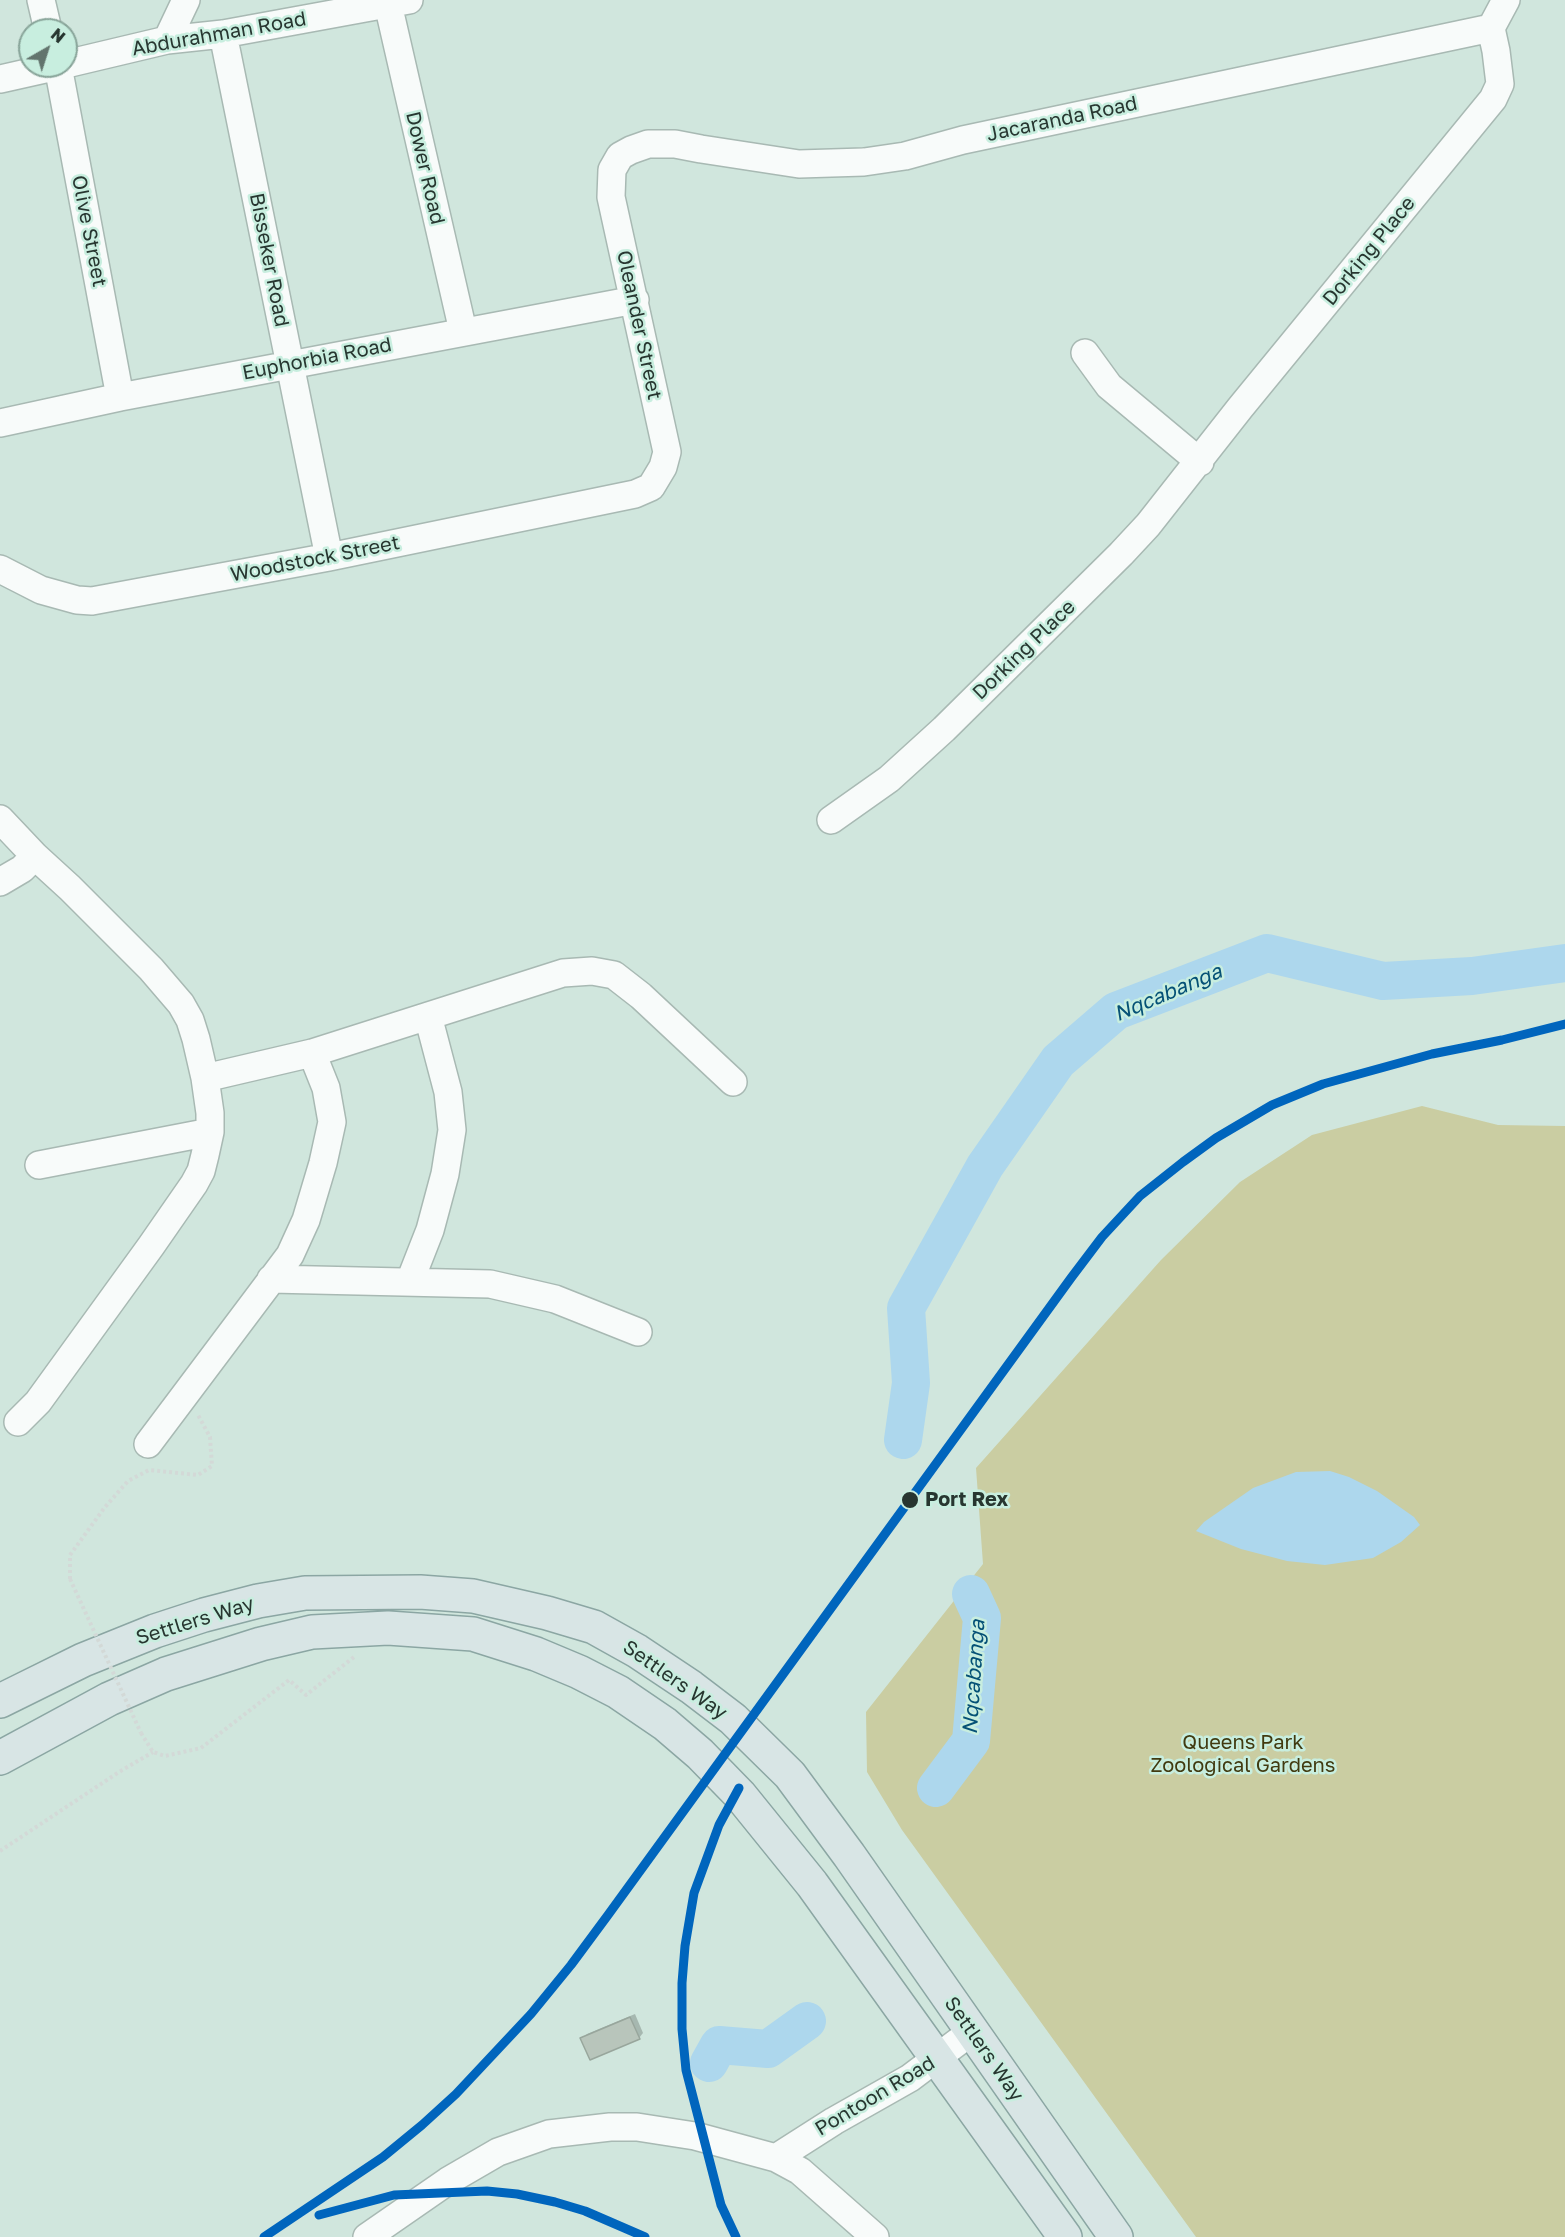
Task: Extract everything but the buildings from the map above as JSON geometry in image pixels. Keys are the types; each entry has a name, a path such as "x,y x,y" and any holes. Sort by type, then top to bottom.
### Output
{"main road":[{"name":"Settlers Way","path":"0,1701 83,1660 155,1631 258,1601 305,1593 420,1592 473,1596 547,1613 594,1627 637,1651 691,1687 769,1753 790,1776 849,1855 1116,2237"},
{"name":"Settlers Way","path":"0,1758 109,1699 185,1667 261,1644 312,1632 388,1628 473,1634 536,1654 618,1692 665,1724 740,1795 812,1884 1065,2237"}],"street":[{"path":"41,0 45,18"},
{"path":"167,40 186,0"},
{"path":"1491,28 1506,0"},
{"name":"Abdurahman Road","path":"78,61 167,40 223,34 396,2"},
{"name":"Dower Road","path":"396,2 463,331"},
{"name":"Jacaranda Road","path":"631,150 648,144 675,144 799,164 864,162 904,156 963,140 1491,28"},
{"name":"Dorking Place","path":"831,820 889,779 944,729 1148,525 1200,462 1240,408 1493,99 1500,84 1491,28"},
{"name":"Bisseker Road","path":"223,34 329,557"},
{"path":"0,79 18,75"},
{"name":"Olive Street","path":"60,78 120,397"},
{"name":"Oleander Street","path":"631,150 620,156 612,170 610,197 635,300 667,452 663,467 651,487 635,494"},
{"name":"Euphorbia Road","path":"0,423 120,397 635,300"},
{"path":"1085,353 1109,386 1200,462"},
{"name":"Woodstock Street","path":"0,569 41,590 76,600 92,601 329,557 635,494"},
{"path":"0,819 151,969 181,1004 190,1020 205,1078 210,1113 210,1132 201,1171 194,1184 38,1402 18,1422"},
{"path":"0,882 22,869 35,856"},
{"path":"205,1078 312,1053 563,973 592,971 614,975 641,996 734,1082"},
{"path":"410,1281 430,1230 446,1174 452,1131 448,1092 428,1016"},
{"path":"148,1444 290,1255 306,1220 323,1163 332,1122 326,1088 312,1053"},
{"path":"39,1165 210,1132"},
{"path":"272,1279 490,1284 555,1299 638,1332"},
{"name":"Pontoon Road","path":"776,2158 803,2139 910,2078 971,2032"},
{"path":"367,2237 448,2181 498,2152 523,2141 549,2134 610,2127 669,2130 776,2158 800,2171 875,2237"}],"path":[{"path":"186,1393 210,1437 212,1466 198,1474 149,1470 128,1481 105,1507 70,1555 70,1579 141,1733 153,1752 165,1756 201,1748 289,1680 306,1695 388,1628"},
{"path":"0,1851 153,1752"}],"green space":[{"name":"Queens Park Zoological Gardens","path":"1422,1106 1498,1125 1565,1126 1565,2237 1196,2237 902,1830 867,1772 866,1712 983,1564 976,1468 1161,1260 1240,1182 1312,1135"}],"water":[{"path":"1330,1471 1349,1477 1377,1491 1414,1517 1420,1525 1401,1542 1373,1558 1325,1565 1287,1561 1241,1549 1196,1531 1204,1522 1253,1488 1296,1472"}],"waterway":[{"name":"Nqcabanga","path":"903,1440 911,1383 906,1308 985,1166 1058,1061 1116,1011 1267,953 1383,981 1472,976 1565,963"},
{"name":"Nqcabanga","path":"936,1788 971,1741 982,1618 971,1594"},
{"name":"Nqcabanga","path":"709,2063 719,2045 768,2049 807,2021"}],"transit line":[{"path":"264,2237 383,2157 422,2125 456,2094 531,2014 608,1915 1071,1278 1102,1237 1140,1196 1216,1138 1272,1105 1323,1084 1432,1054 1565,1024"},
{"path":"736,2237 721,2205 686,2070 682,2029 682,1983 685,1946 694,1893 719,1825 739,1788"},
{"path":"319,2215 394,2195 487,2191 517,2194 555,2202 585,2211 645,2237"}],"place":[{"name":"Port Rex","path":"910,1500"}]}
